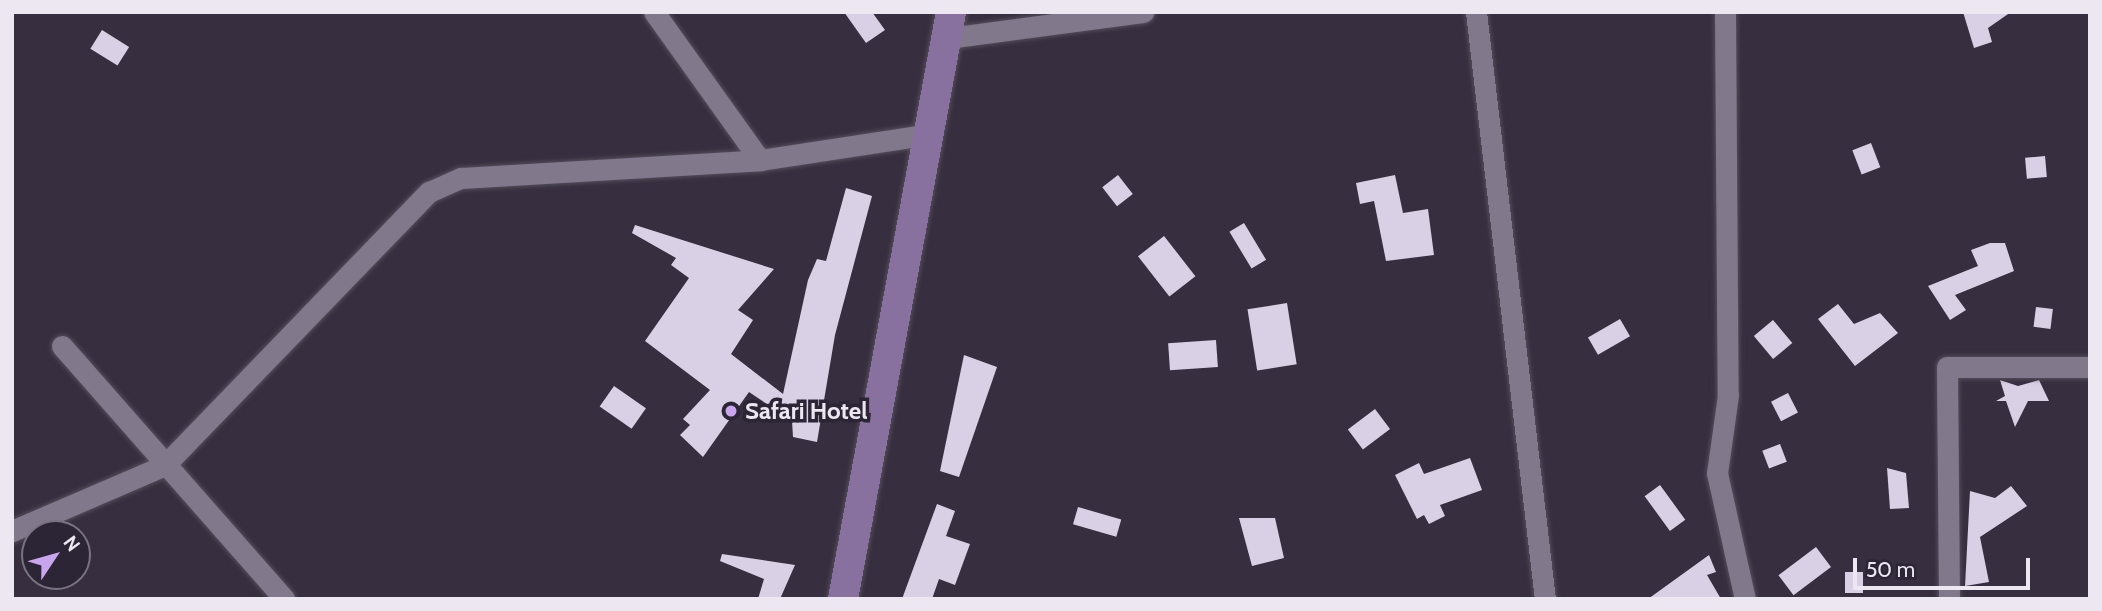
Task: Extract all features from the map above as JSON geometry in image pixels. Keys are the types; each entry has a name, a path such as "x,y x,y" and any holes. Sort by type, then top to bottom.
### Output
{"street":[{"path":"654,12 760,160"},
{"path":"843,599 950,25 1143,12"},
{"path":"1476,12 1545,599"},
{"path":"1725,12 1728,395 1717,473 1745,599"},
{"path":"12,531 165,465 429,192 461,178 760,160 929,134"},
{"path":"62,346 284,599"},
{"path":"1949,599 1947,367 2090,367"}],"building":[{"path":"844,12 872,12 885,30 866,43"},
{"path":"1963,12 2011,12 1988,28 1992,42 1974,48"},
{"path":"102,30 129,47 117,66 90,49"},
{"path":"1871,143 1880,167 1862,174 1852,150"},
{"path":"2045,156 2047,177 2027,179 2025,158"},
{"path":"1118,175 1133,194 1117,206 1102,187"},
{"path":"1395,175 1403,213 1428,209 1434,255 1386,261 1374,201 1360,204 1356,183"},
{"path":"846,188 872,196 835,335 817,442 793,437 792,421 749,392 703,457 680,435 690,425 683,419 710,390 645,341 689,278 671,265 676,258 632,233 635,225 774,269 738,310 753,320 731,354 783,394 808,280 817,259 826,261"},
{"path":"1244,223 1266,260 1252,269 1229,232"},
{"path":"1164,236 1195,276 1169,297 1138,256"},
{"path":"1990,243 2005,243 2014,271 1955,295 1966,310 1950,320 1928,286 1978,266 1971,250"},
{"path":"1287,303 1297,364 1257,370 1247,309"},
{"path":"1838,304 1854,324 1880,313 1898,333 1855,366 1818,319"},
{"path":"2036,307 2053,309 2050,329 2034,327"},
{"path":"1620,319 1630,336 1598,355 1588,338"},
{"path":"1773,320 1792,343 1773,359 1754,336"},
{"path":"1216,340 1218,367 1170,370 1168,343"},
{"path":"964,355 997,367 959,477 940,471"},
{"path":"2000,380 2018,386 2039,380 2049,401 2028,401 2015,427 2006,401 1996,401 2005,396"},
{"path":"614,386 646,408 632,429 600,406"},
{"path":"1788,393 1798,413 1781,421 1771,402"},
{"path":"1375,409 1390,429 1363,449 1348,429"},
{"path":"1780,444 1787,462 1769,469 1762,451"},
{"path":"1470,458 1482,490 1440,505 1445,516 1429,524 1424,515 1417,519 1395,475 1419,463 1424,474"},
{"path":"1887,468 1906,473 1909,508 1890,509"},
{"path":"1660,485 1685,520 1670,531 1645,496"},
{"path":"2011,486 2027,506 1980,537 1989,582 1965,586 1970,491 1995,498"},
{"path":"937,504 955,511 946,536 970,544 955,585 939,579 932,599 902,599"},
{"path":"1078,507 1121,519 1116,537 1073,524"},
{"path":"1239,518 1275,518 1284,558 1252,566"},
{"path":"1816,547 1831,567 1794,595 1778,575"},
{"path":"722,554 795,565 780,599 758,599 764,579 720,561"},
{"path":"1709,555 1716,572 1707,575 1721,599 1648,599"},
{"path":"1845,572 1863,572 1863,593 1845,593"}],"place":[{"name":"Safari Hotel","path":"731,411"}]}
